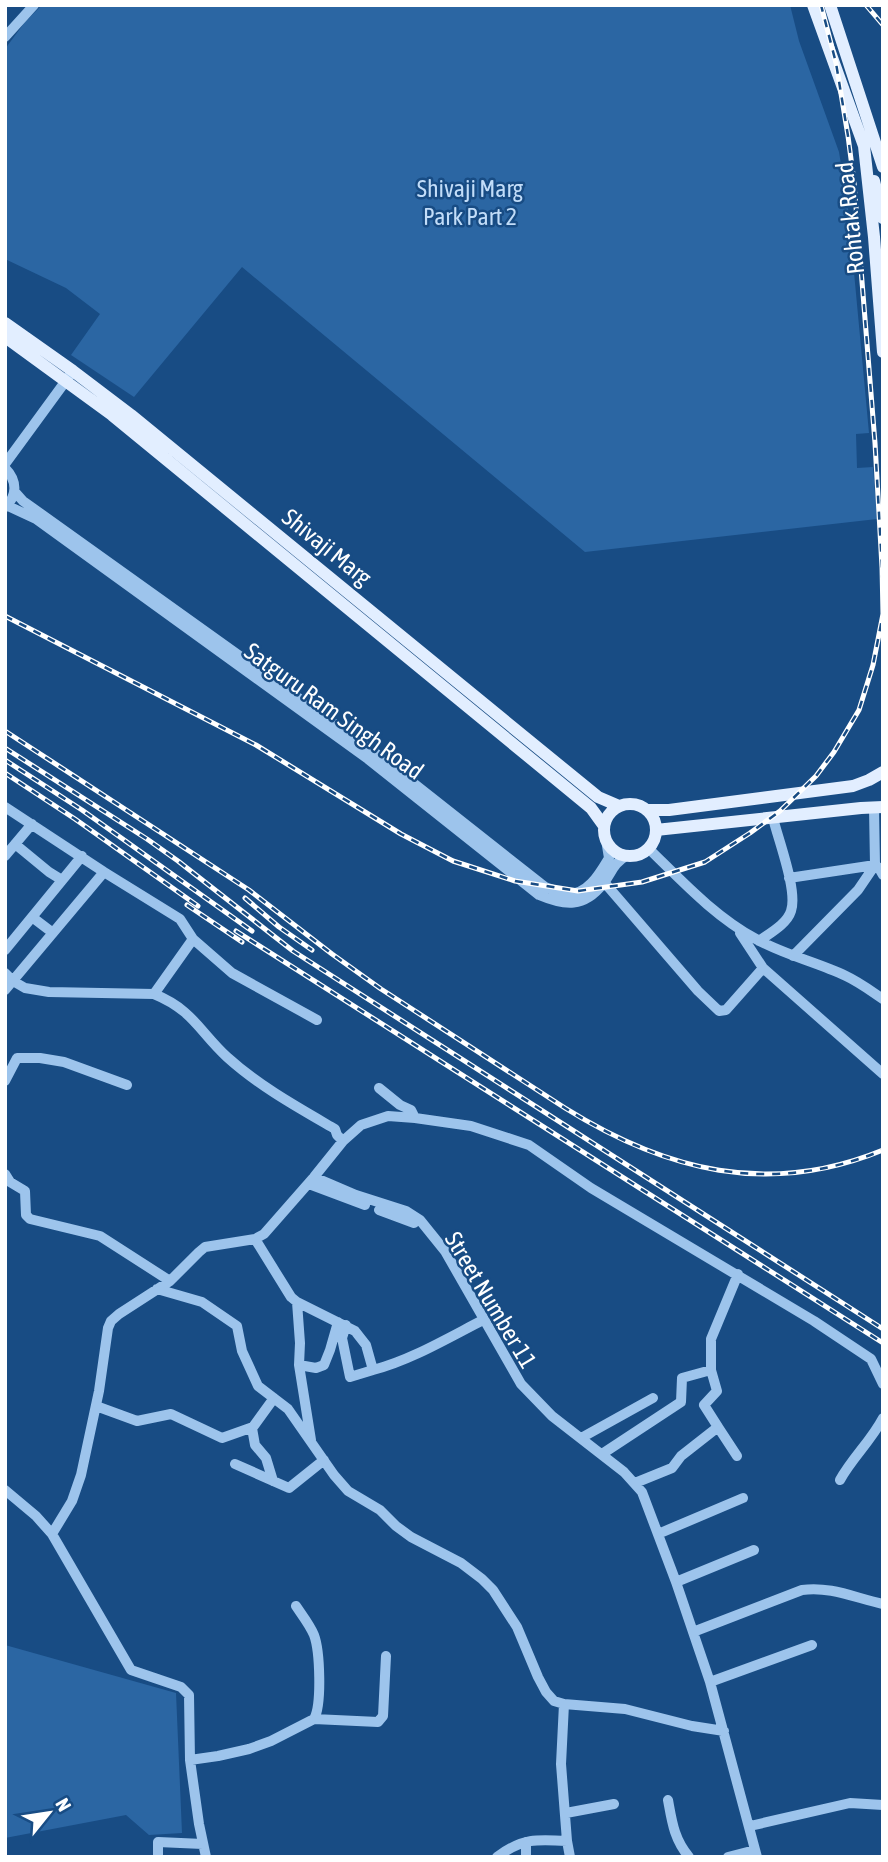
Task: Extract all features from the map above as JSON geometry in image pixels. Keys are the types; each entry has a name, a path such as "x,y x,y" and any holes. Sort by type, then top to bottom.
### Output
{"main road":[{"name":"Rohtak Road","path":"813,5 864,146 883,352"},
{"name":"Rohtak Road","path":"830,5 883,167"},
{"path":"864,146 883,218"},
{"name":"Shivaji Marg","path":"5,323 70,375 112,415 591,808 605,833"},
{"name":"Shivaji Marg","path":"5,337 131,415 598,797 619,806"},
{"path":"647,810 669,810 853,786 883,772"},
{"path":"638,805 647,810 654,819 654,840 639,854 627,856 615,850 605,833 609,815 619,806 638,805"},
{"path":"656,830 878,808"}],"street":[{"path":"5,37 34,5"},
{"path":"7,507 15,492 15,482 5,466 70,375"},
{"name":"Satguru Ram Singh Road","path":"15,492 23,501 374,752 545,887 566,895 580,891 596,880 609,858 605,833"},
{"name":"Satguru Ram Singh Road","path":"7,507 36,519 369,759 540,895 569,904 585,901 604,882 615,863 627,856"},
{"path":"793,956 859,890 875,865 878,808"},
{"path":"7,812 32,824 104,873 180,919 193,939 232,973 317,1020"},
{"path":"759,941 784,923 791,912 793,898 772,818"},
{"path":"5,856 32,824"},
{"path":"15,844 62,880"},
{"path":"648,848 707,905 737,929 793,956 858,981 883,999"},
{"path":"5,950 82,856"},
{"path":"789,878 875,865 883,875"},
{"path":"5,990 104,873"},
{"path":"604,882 698,991 719,1011 726,1010 763,968"},
{"path":"32,917 53,933"},
{"path":"737,929 763,968 883,1074"},
{"path":"155,994 193,939"},
{"path":"5,973 25,988 49,992 155,994 177,1005 226,1056 273,1093 335,1129 343,1142"},
{"path":"6,1051 17,1058 64,1062 127,1085"},
{"path":"5,1082 17,1058"},
{"path":"379,1088 400,1105 411,1110 415,1118"},
{"path":"52,1534 78,1486 111,1321 170,1281 205,1247 255,1239 264,1234 343,1142 361,1125 388,1116 471,1126 529,1145 591,1188 738,1274 866,1355 877,1369 883,1384"},
{"path":"5,1174 10,1182 25,1191 26,1214 30,1219 100,1236 170,1281"},
{"name":"Street Number 11","path":"312,1181 406,1211 424,1224 445,1251 481,1321 519,1381 552,1416 635,1483 645,1497 710,1682 756,1853"},
{"path":"255,1239 286,1290 297,1302 355,1331 366,1345 373,1370"},
{"path":"737,1455 704,1405 717,1391 711,1370 711,1339 738,1274"},
{"path":"157,1289 202,1302 237,1326 242,1350 258,1387 288,1409 348,1491 380,1510 411,1537 471,1571 493,1590 517,1626 546,1692 554,1701 625,1709 724,1731"},
{"path":"297,1302 299,1365 312,1443"},
{"path":"342,1324 350,1377 387,1366 481,1321"},
{"path":"299,1365 316,1368 324,1365 342,1324"},
{"path":"602,1454 681,1402 682,1378 711,1370"},
{"path":"96,1406 137,1421 171,1414 222,1438 252,1428 274,1398"},
{"path":"581,1438 653,1398"},
{"path":"840,1480 883,1418"},
{"path":"635,1483 672,1468 681,1456 718,1427"},
{"path":"252,1428 255,1445 266,1458 273,1481"},
{"path":"235,1464 289,1488 324,1461"},
{"path":"5,1490 36,1516 52,1534 131,1670 181,1687 188,1692 190,1760 206,1857"},
{"path":"658,1534 743,1498"},
{"path":"676,1582 754,1550"},
{"path":"693,1632 802,1590 832,1590 883,1604"},
{"path":"296,1606 312,1631 317,1650 319,1703 314,1719"},
{"path":"710,1682 811,1645"},
{"path":"190,1760 260,1746 314,1719 375,1723 380,1721 383,1716 386,1656"},
{"path":"564,1704 561,1764 570,1857"},
{"path":"668,1800 674,1832 689,1857"},
{"path":"750,1826 849,1803 883,1805"},
{"path":"565,1813 614,1804"},
{"path":"497,1857 511,1847 526,1842 543,1839 567,1841"},
{"path":"158,1857 158,1842 203,1844"},
{"path":"526,1842 526,1857"},
{"path":"728,1857 756,1853"}],"green space":[{"name":"Shivaji Marg Park Part 2","path":"42,5 790,5 799,41 839,152 848,208 869,433 856,434 857,468 873,467 877,519 585,552 242,267 134,397 71,355 100,314 66,288 5,259 5,49"},
{"path":"5,1645 176,1693 182,1833 149,1835 126,1815 5,1838"}],"railway":[{"path":"5,616 256,745 401,834 453,861 515,881 578,891 642,882 705,862 780,811 816,776 859,710 873,665 883,614 875,443 854,182 836,63 821,5"},
{"path":"866,5 883,25"},
{"path":"5,731 249,890 381,989 603,1130 641,1148 680,1161 719,1170 759,1174 799,1172 841,1164 883,1150"},
{"path":"5,748 147,839 293,951 883,1329"},
{"path":"5,760 82,810 252,931"},
{"path":"5,773 198,906"},
{"path":"245,898 312,950"},
{"path":"187,905 242,942"},
{"path":"236,931 883,1343"}]}
